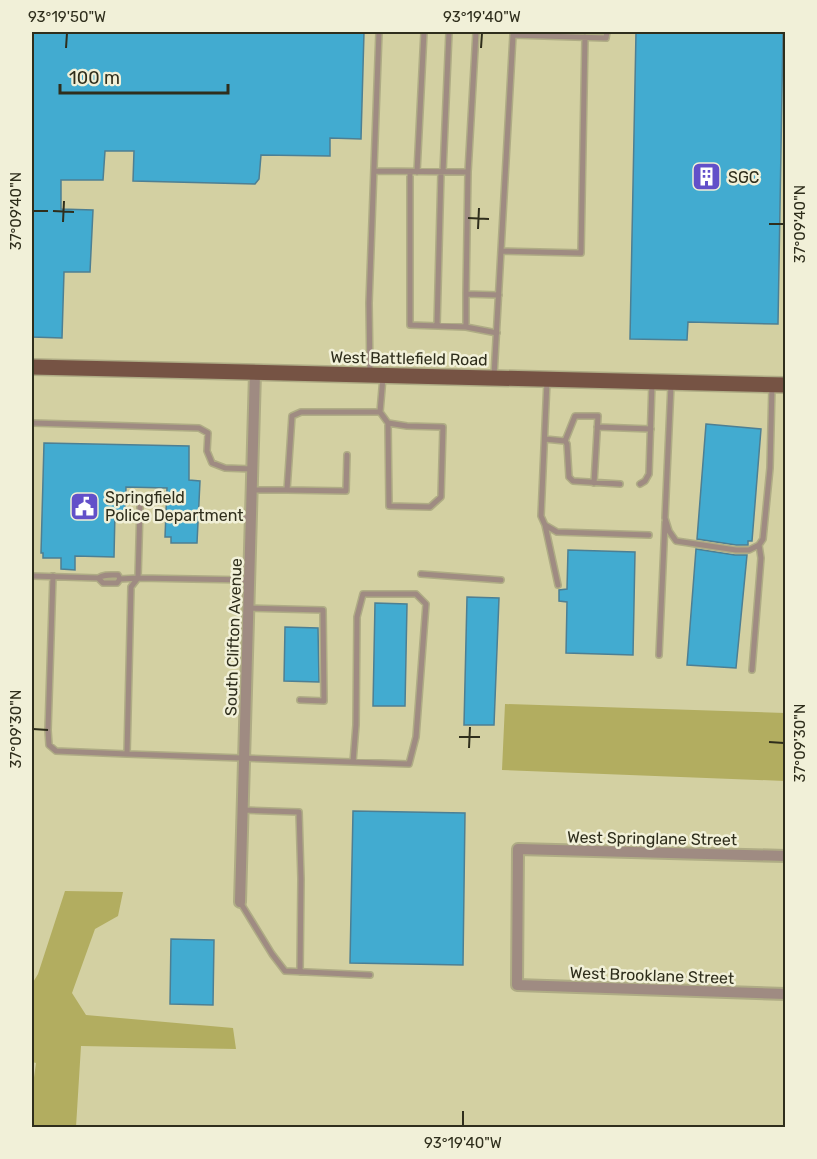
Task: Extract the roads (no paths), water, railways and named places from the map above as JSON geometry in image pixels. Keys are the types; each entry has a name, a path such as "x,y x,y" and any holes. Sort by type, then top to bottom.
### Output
{"main road":[{"name":"West Battlefield Road","path":"32,367 779,385"}],"street":[{"name":"South Clifton Avenue","path":"240,902 255,373"},
{"name":"West Springlane Street","path":"517,986 518,849 786,856"},
{"name":"West Brooklane Street","path":"517,986 786,994"}],"lane":[{"path":"379,32 369,303 380,412 388,423 389,506 430,507 441,497 443,427 388,423"},
{"path":"424,32 413,172 410,325 466,327 497,333"},
{"path":"437,326 449,32"},
{"path":"466,327 468,172 476,32"},
{"path":"494,378 513,35 606,38 606,32"},
{"path":"501,251 581,253 585,37"},
{"path":"374,171 468,172"},
{"path":"466,294 499,295"},
{"path":"548,379 541,516 558,585"},
{"path":"640,484 649,474 652,381"},
{"path":"659,655 671,382"},
{"path":"665,518 669,531 676,541 736,550 749,550 759,545 763,539 779,385"},
{"path":"287,490 292,416 301,412 380,412"},
{"path":"594,483 598,416 576,416 565,441 569,477 573,481 594,483 620,484"},
{"path":"32,423 199,428 208,433 207,451 212,463 225,468 252,469"},
{"path":"597,427 651,432"},
{"path":"545,439 565,441"},
{"path":"252,490 346,491 347,455"},
{"path":"127,754 131,587 138,578 140,507"},
{"path":"203,517 251,518"},
{"path":"545,525 557,532 649,535"},
{"path":"752,670 761,558 759,545"},
{"path":"421,574 501,580"},
{"path":"32,576 98,578 110,575 118,576 120,579 249,580"},
{"path":"53,576 48,730 49,744 56,751 127,754 409,764 416,737 426,604 416,594 363,594 357,617 356,725 353,762"},
{"path":"248,608 323,610 324,701 300,700"},
{"path":"243,810 299,812 300,972"},
{"path":"240,902 285,971 370,975"}],"place":[{"name":"SGC","path":"707,177"},
{"name":"Springfield Police Department","path":"84,506"}]}
